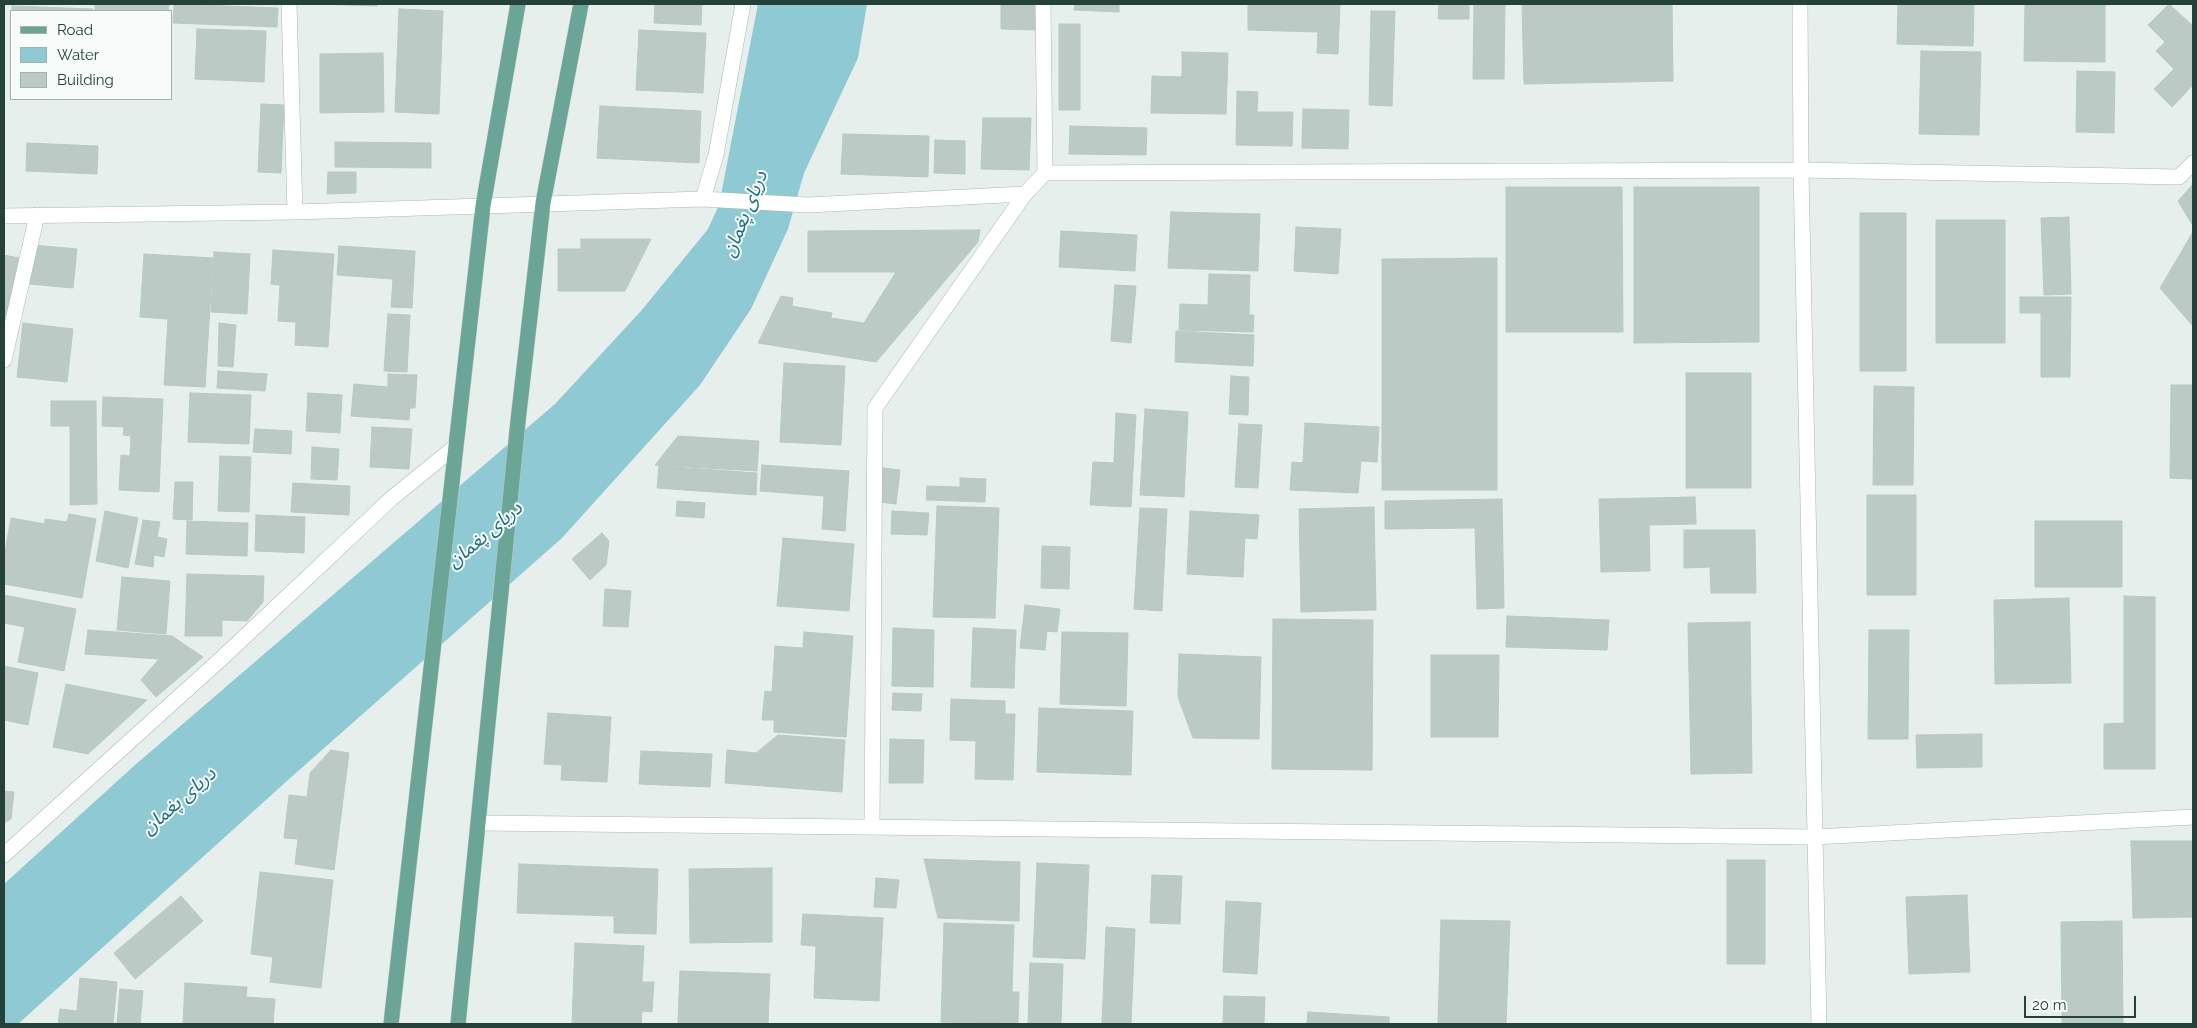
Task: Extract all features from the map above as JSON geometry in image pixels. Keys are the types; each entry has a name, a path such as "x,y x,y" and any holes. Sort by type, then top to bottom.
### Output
{"main road":[{"path":"391,1024 483,206 518,4"},
{"path":"458,1024 497,651 518,421 543,203 581,4"}],"street":[{"path":"289,4 296,212"},
{"path":"708,200 743,4"},
{"path":"872,826 875,408 1025,194 1045,173 1043,4"},
{"path":"1800,4 1801,170 1819,1024"},
{"path":"1045,173 1801,170 2179,177 2193,163"},
{"path":"4,216 296,212 543,203 708,200 808,205 1025,194"},
{"path":"4,360 37,215"},
{"path":"4,855 222,658 392,498 456,446"},
{"path":"479,823 1814,837 2193,816"}],"water":[{"name":"دریای پغمان","path":"758,4 867,4 858,58 804,173 788,229 751,309 700,385 562,538 288,780 18,1024 4,1024 4,884 135,765 555,404 641,311 708,229 719,205"}],"building":[{"path":"95,4 169,5 168,10 95,10"},
{"path":"174,4 278,8 277,27 173,23"},
{"path":"316,4 377,4 377,6"},
{"path":"655,4 702,4 701,25 654,23"},
{"path":"1001,4 1037,4 1037,30 1001,29"},
{"path":"1075,4 1119,4 1119,12 1074,10"},
{"path":"1248,4 1340,4 1338,54 1317,53 1318,32 1248,30"},
{"path":"1439,4 1469,4 1469,19 1438,19"},
{"path":"1474,4 1505,4 1504,79 1473,79"},
{"path":"1522,4 1672,4 1673,81 1524,84"},
{"path":"1898,4 1974,4 1973,46 1897,44"},
{"path":"2025,4 2105,4 2105,62 2024,61"},
{"path":"2169,4 2193,26 2193,85 2172,107 2154,89 2174,69 2156,51 2165,42 2148,25"},
{"path":"12,6 93,9 93,10 12,10"},
{"path":"399,9 443,11 439,114 395,112"},
{"path":"1371,11 1395,11 1392,106 1369,105"},
{"path":"1059,24 1080,24 1080,110 1059,110"},
{"path":"197,29 266,31 264,82 195,79"},
{"path":"639,30 706,33 703,93 636,90"},
{"path":"1921,51 1981,52 1979,135 1919,134"},
{"path":"1182,52 1228,53 1226,114 1151,113 1152,76 1182,77"},
{"path":"383,53 384,112 320,113 320,54"},
{"path":"2077,71 2115,72 2114,133 2076,132"},
{"path":"1237,91 1258,92 1257,112 1293,112 1292,146 1236,145"},
{"path":"261,104 284,105 281,173 258,172"},
{"path":"600,106 701,111 699,163 597,158"},
{"path":"1303,109 1349,110 1348,149 1302,148"},
{"path":"983,118 1031,118 1029,170 981,169"},
{"path":"1070,126 1147,128 1146,155 1069,154"},
{"path":"843,134 929,136 928,177 841,174"},
{"path":"935,140 965,141 965,174 934,173"},
{"path":"335,142 431,143 431,168 335,167"},
{"path":"27,143 98,146 97,174 26,171"},
{"path":"328,172 356,172 356,193 327,194"},
{"path":"2193,184 2193,226 2178,201"},
{"path":"1506,187 1622,187 1623,332 1506,332"},
{"path":"1634,187 1759,187 1759,342 1634,343"},
{"path":"1171,212 1260,214 1258,271 1168,268"},
{"path":"1860,213 1906,213 1906,371 1860,371"},
{"path":"2069,217 2071,294 2044,295 2041,218"},
{"path":"1936,220 2005,220 2005,343 1936,343"},
{"path":"1296,227 1341,229 1338,274 1294,271"},
{"path":"980,230 978,242 876,362 758,343 781,296 793,298 792,306 832,313 831,318 864,323 896,272 808,272 808,231"},
{"path":"1061,231 1137,235 1135,271 1059,267"},
{"path":"2193,232 2193,326 2160,288"},
{"path":"581,239 651,239 625,291 558,291 558,249 581,249"},
{"path":"33,245 77,249 73,288 30,284"},
{"path":"339,246 415,251 412,308 391,307 393,279 337,275"},
{"path":"273,250 334,254 328,347 295,345 296,322 278,321 280,285 271,284"},
{"path":"214,252 250,254 247,314 211,312"},
{"path":"144,254 213,258 205,387 164,385 168,319 140,317"},
{"path":"4,255 19,258 4,325"},
{"path":"1497,258 1497,490 1382,490 1382,259"},
{"path":"1209,274 1250,275 1249,315 1254,315 1253,332 1179,330 1180,304 1208,305"},
{"path":"1115,285 1136,286 1131,343 1111,341"},
{"path":"2020,297 2071,297 2070,377 2041,377 2041,313 2020,313"},
{"path":"388,314 410,315 407,372 384,371"},
{"path":"23,323 73,329 67,382 17,377"},
{"path":"219,323 236,325 233,367 218,366"},
{"path":"1176,331 1254,335 1253,366 1175,362"},
{"path":"784,363 845,366 841,445 780,442"},
{"path":"218,371 267,374 265,391 217,388"},
{"path":"1686,373 1751,373 1751,488 1686,488"},
{"path":"388,374 417,375 415,408 410,408 409,420 351,416 354,384 388,387"},
{"path":"1231,376 1249,377 1248,415 1229,414"},
{"path":"2171,385 2193,385 2193,479 2170,478"},
{"path":"1874,386 1914,387 1913,485 1873,485"},
{"path":"190,393 251,395 249,444 188,442"},
{"path":"308,393 342,395 340,433 306,431"},
{"path":"103,397 163,399 159,492 119,490 121,455 130,456 131,436 123,435 124,427 102,426"},
{"path":"51,401 96,401 97,504 70,505 70,426 51,426"},
{"path":"1145,409 1188,412 1184,497 1140,495"},
{"path":"1116,413 1136,415 1131,507 1090,505 1093,462 1114,463"},
{"path":"1305,423 1379,427 1377,462 1361,461 1358,493 1290,490 1292,462 1303,463"},
{"path":"1239,424 1262,425 1258,488 1235,487"},
{"path":"372,427 412,429 409,469 370,467"},
{"path":"255,429 292,431 291,454 253,452"},
{"path":"678,436 759,441 757,471 655,465"},
{"path":"312,447 339,449 337,480 311,479"},
{"path":"220,456 251,457 249,512 218,511"},
{"path":"762,465 849,471 845,531 822,529 824,496 760,491"},
{"path":"659,466 757,473 756,495 657,488"},
{"path":"883,468 900,470 896,504 880,502"},
{"path":"960,478 986,479 985,502 926,500 927,486 960,487"},
{"path":"175,482 193,482 192,520 173,519"},
{"path":"293,483 350,486 349,515 291,512"},
{"path":"1867,495 1916,495 1916,595 1867,595"},
{"path":"1695,497 1696,524 1649,525 1650,571 1601,572 1599,499"},
{"path":"1502,499 1504,608 1477,609 1475,528 1385,529 1385,501"},
{"path":"677,501 705,503 704,518 676,516"},
{"path":"937,506 999,508 995,618 933,617"},
{"path":"1374,507 1376,610 1301,612 1299,509"},
{"path":"1140,508 1167,509 1162,611 1134,609"},
{"path":"105,511 138,518 128,568 96,561"},
{"path":"892,511 929,513 927,535 891,534"},
{"path":"1190,511 1259,515 1257,539 1245,538 1243,577 1187,574"},
{"path":"69,514 96,519 82,598 4,584 4,558 11,518 45,524 45,519 67,522"},
{"path":"256,515 305,517 304,553 255,551"},
{"path":"143,520 160,522 157,537 167,539 164,557 154,555 153,567 135,564"},
{"path":"187,521 248,523 247,556 186,554"},
{"path":"2035,521 2122,521 2122,587 2035,587"},
{"path":"1684,530 1755,530 1756,593 1711,593 1710,567 1684,568"},
{"path":"602,533 609,541 606,565 590,580 572,559"},
{"path":"783,538 854,544 849,611 777,606"},
{"path":"1042,546 1070,547 1069,589 1041,588"},
{"path":"187,574 264,576 263,602 247,621 222,620 222,636 185,636"},
{"path":"122,577 170,581 166,634 117,630"},
{"path":"605,589 631,591 628,627 603,626"},
{"path":"4,595 76,609 64,671 18,662 25,627 4,623"},
{"path":"2124,596 2155,597 2155,769 2104,769 2104,724 2124,723"},
{"path":"2069,598 2071,683 1995,684 1994,600"},
{"path":"1025,605 1060,609 1057,632 1047,631 1045,650 1020,648"},
{"path":"1507,616 1609,620 1607,650 1506,647"},
{"path":"1273,619 1373,620 1372,770 1272,769"},
{"path":"1750,622 1752,773 1691,774 1688,623"},
{"path":"893,628 934,630 933,687 892,686"},
{"path":"973,628 1016,630 1014,688 971,687"},
{"path":"88,630 172,636 203,657 156,697 141,680 159,659 85,654"},
{"path":"1869,630 1909,630 1908,739 1868,739"},
{"path":"804,632 853,636 846,737 774,732 774,720 762,720 765,691 772,692 775,646 803,648"},
{"path":"1062,632 1128,633 1126,706 1060,704"},
{"path":"1179,654 1261,657 1259,739 1193,738 1178,697"},
{"path":"1431,655 1499,655 1498,737 1431,737"},
{"path":"4,666 38,673 28,725 4,720"},
{"path":"66,684 147,700 88,754 53,747"},
{"path":"893,693 922,694 921,711 892,710"},
{"path":"951,699 1005,701 1005,714 1015,714 1013,780 975,779 976,741 950,740"},
{"path":"1039,708 1133,711 1131,775 1037,772"},
{"path":"548,713 611,717 607,782 561,780 562,765 544,764"},
{"path":"1982,734 1982,767 1917,768 1916,735"},
{"path":"778,735 845,740 842,792 725,783 727,750 756,753"},
{"path":"890,739 924,740 923,783 889,783"},
{"path":"331,750 349,753 334,870 295,864 298,839 284,838 289,795 307,797 310,773"},
{"path":"641,751 712,754 710,787 639,784"},
{"path":"4,791 14,792 11,819 4,823"},
{"path":"2131,841 2193,841 2193,917 2133,918"},
{"path":"924,859 1020,862 1019,921 938,918"},
{"path":"1727,860 1765,860 1765,964 1727,964"},
{"path":"1037,863 1089,865 1085,959 1033,957"},
{"path":"519,864 658,869 656,934 614,933 614,916 517,913"},
{"path":"772,868 772,942 690,943 689,869"},
{"path":"260,872 333,880 321,988 270,982 273,957 251,954"},
{"path":"1152,875 1182,876 1180,924 1150,923"},
{"path":"876,878 899,880 896,908 874,907"},
{"path":"1967,895 1970,972 1909,974 1906,897"},
{"path":"181,896 203,921 135,979 114,953"},
{"path":"1226,901 1261,903 1257,974 1223,972"},
{"path":"803,914 883,918 879,1001 814,998 816,946 801,945"},
{"path":"1441,920 1510,921 1506,1024 1438,1024"},
{"path":"2122,921 2123,1024 2062,1024 2061,922"},
{"path":"944,923 1014,925 1012,992 1019,992 1018,1024 941,1022"},
{"path":"1106,927 1135,929 1131,1024 1102,1024"},
{"path":"575,943 644,946 642,982 654,982 652,1012 642,1011 641,1024 572,1024"},
{"path":"1030,963 1063,964 1061,1024 1028,1024"},
{"path":"680,971 770,974 768,1024 678,1024"},
{"path":"80,978 117,982 113,1024 58,1024 60,1009 77,1011"},
{"path":"185,983 247,987 246,997 275,999 273,1024 183,1024"},
{"path":"120,989 143,991 140,1024 117,1024"},
{"path":"1224,996 1265,997 1264,1024 1223,1024"},
{"path":"1308,1012 1389,1017 1389,1024 1307,1024"}]}
